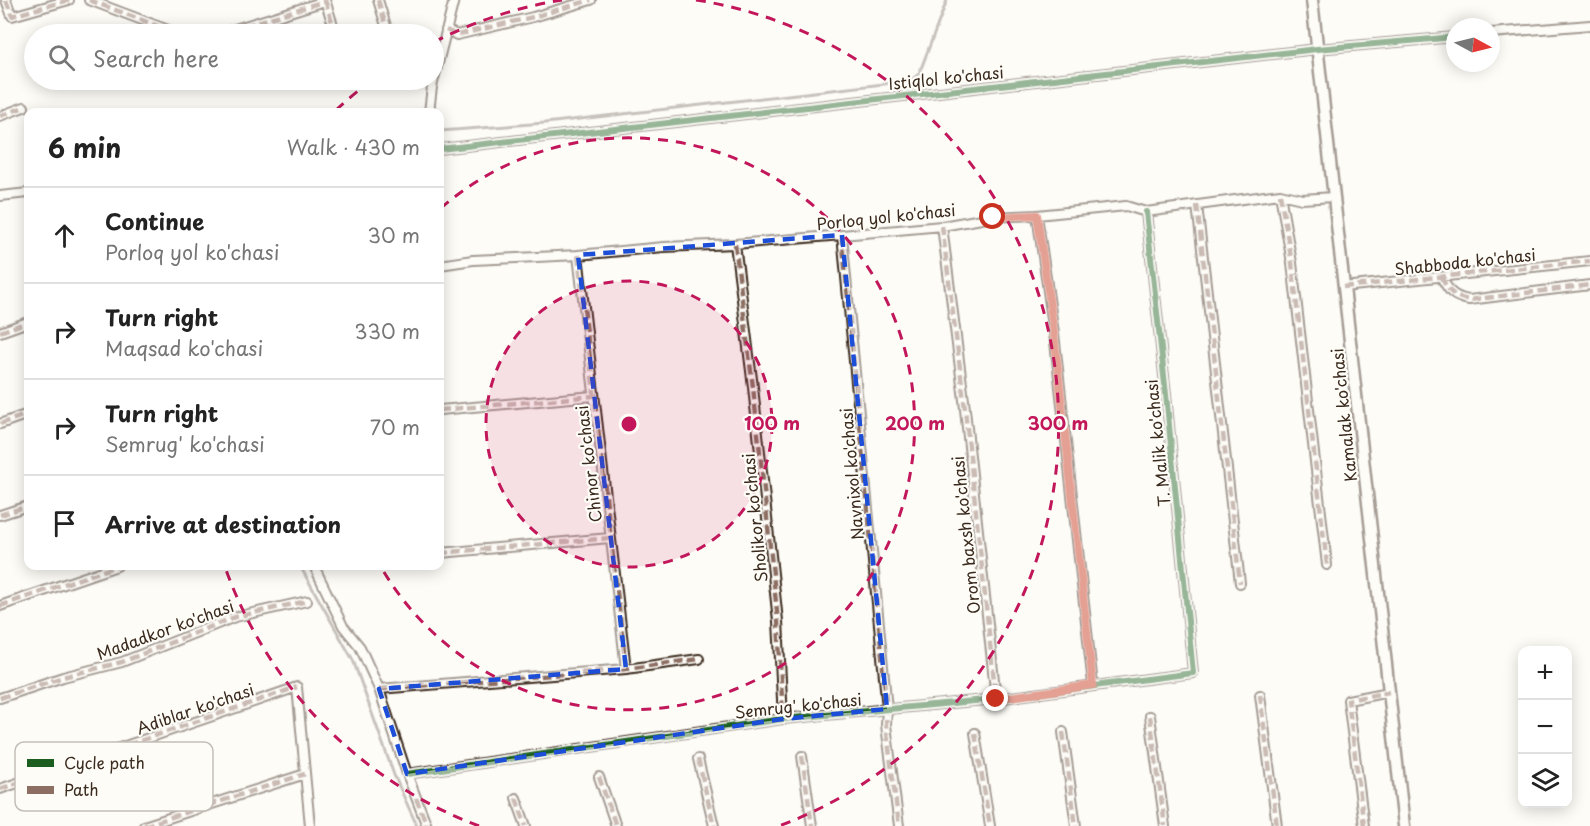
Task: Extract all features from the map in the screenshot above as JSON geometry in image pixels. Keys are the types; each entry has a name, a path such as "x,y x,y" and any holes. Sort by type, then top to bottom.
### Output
{"main road":[{"name":"Kamalak ko'chasi","path":"1312,0 1404,826"}],"street":[{"path":"6,0 12,16 69,0"},
{"path":"89,0 153,24"},
{"path":"378,0 386,24"},
{"path":"444,38 454,0"},
{"path":"446,30 457,35 591,0"},
{"path":"251,24 325,1 333,24"},
{"path":"1500,32 1590,25"},
{"name":"Istiqlol ko'chasi","path":"444,148 1317,49 1446,38"},
{"path":"429,108 432,90"},
{"path":"0,116 24,107"},
{"path":"0,196 24,193"},
{"path":"1280,194 1292,263 1327,565"},
{"name":"Porloq yol ko'chasi","path":"444,265 473,260 578,255 842,235 942,226 993,217 1126,206 1146,212 1280,194 1302,198 1334,197"},
{"path":"1197,205 1240,583"},
{"name":"T. Malik ko'chasi","path":"1146,212 1193,673"},
{"path":"1037,215 1054,333 1093,685"},
{"name":"Orom baxsh ko'chasi","path":"942,226 964,400 996,699"},
{"name":"Navnixol ko'chasi","path":"842,235 887,709 886,725 899,826"},
{"name":"Sholikor ko'chasi","path":"735,244 778,621 783,719"},
{"name":"Chinor ko'chasi","path":"578,255 626,669"},
{"name":"Shabboda ko'chasi","path":"1344,287 1590,261"},
{"path":"1440,277 1449,291 1459,298 1469,300 1590,285"},
{"path":"0,332 24,323"},
{"path":"444,410 593,396"},
{"path":"0,424 24,415"},
{"path":"0,515 24,507"},
{"path":"444,553 610,538"},
{"path":"0,606 105,570"},
{"path":"316,570 343,626 360,647 379,689 427,826"},
{"name":"Madadkor ko'chasi","path":"0,698 63,677 122,662 235,617 307,601"},
{"path":"379,689 626,669 699,659"},
{"name":"Semrug' ko'chasi","path":"407,774 783,719 996,699 1193,673"},
{"name":"Adiblar ko'chasi","path":"137,742 297,687 306,774"},
{"path":"1364,826 1348,700 1389,692"},
{"path":"1260,695 1277,826"},
{"path":"1150,716 1165,826"},
{"path":"1062,732 1076,826"},
{"path":"975,734 990,826"},
{"path":"802,756 812,826"},
{"path":"698,759 714,826"},
{"path":"213,804 306,774 309,826"},
{"path":"599,777 616,826"},
{"name":"Adiblar ko'chasi","path":"0,789 15,784"},
{"path":"516,798 526,826"},
{"path":"144,826 191,811"}],"highlighted area":[{"path":"842,235 887,709 783,719 407,774 379,689 626,669 578,255"}],"waterway":[{"path":"444,131 545,123 910,81 919,74 947,0"},
{"path":"302,570 353,660 394,775 417,826"}],"marked path":[{"path":"6,0 12,16 69,0"},
{"path":"89,0 153,24"},
{"path":"325,0 333,24"},
{"path":"378,0 385,24"},
{"path":"446,30 457,35 591,0"},
{"path":"251,24 325,1"},
{"path":"0,116 24,107"},
{"path":"1280,194 1292,263 1327,565"},
{"path":"1197,205 1240,583"},
{"path":"1037,215 1054,333 1093,685"},
{"path":"942,226 964,400 996,699"},
{"path":"842,235 887,709 886,725 899,826"},
{"path":"735,244 778,621 783,719"},
{"path":"578,255 626,669"},
{"path":"1343,287 1590,261"},
{"path":"1441,277 1452,293 1469,300 1590,285"},
{"path":"0,332 24,323"},
{"path":"444,410 593,396"},
{"path":"0,424 24,415"},
{"path":"0,515 24,507"},
{"path":"444,553 610,538"},
{"path":"0,606 105,570"},
{"path":"0,698 63,677 122,662 235,617 307,601"},
{"path":"379,689 626,669 699,659"},
{"path":"137,742 297,687"},
{"path":"1364,826 1348,700 1389,692"},
{"path":"1260,695 1277,826"},
{"path":"1150,716 1165,826"},
{"path":"1063,732 1076,826"},
{"path":"975,733 990,826"},
{"path":"802,756 812,826"},
{"path":"698,759 714,826"},
{"path":"213,804 305,774"},
{"path":"599,777 616,826"},
{"path":"0,789 15,784"},
{"path":"416,798 427,826"},
{"path":"516,798 526,826"},
{"path":"144,826 190,811"}],"cycle path":[{"path":"444,149 1317,49 1446,38"},
{"path":"407,774 783,719 996,699 1193,673 1146,212"}],"route":[{"path":"993,217 1037,215 1054,333 1093,685 996,699"}]}
